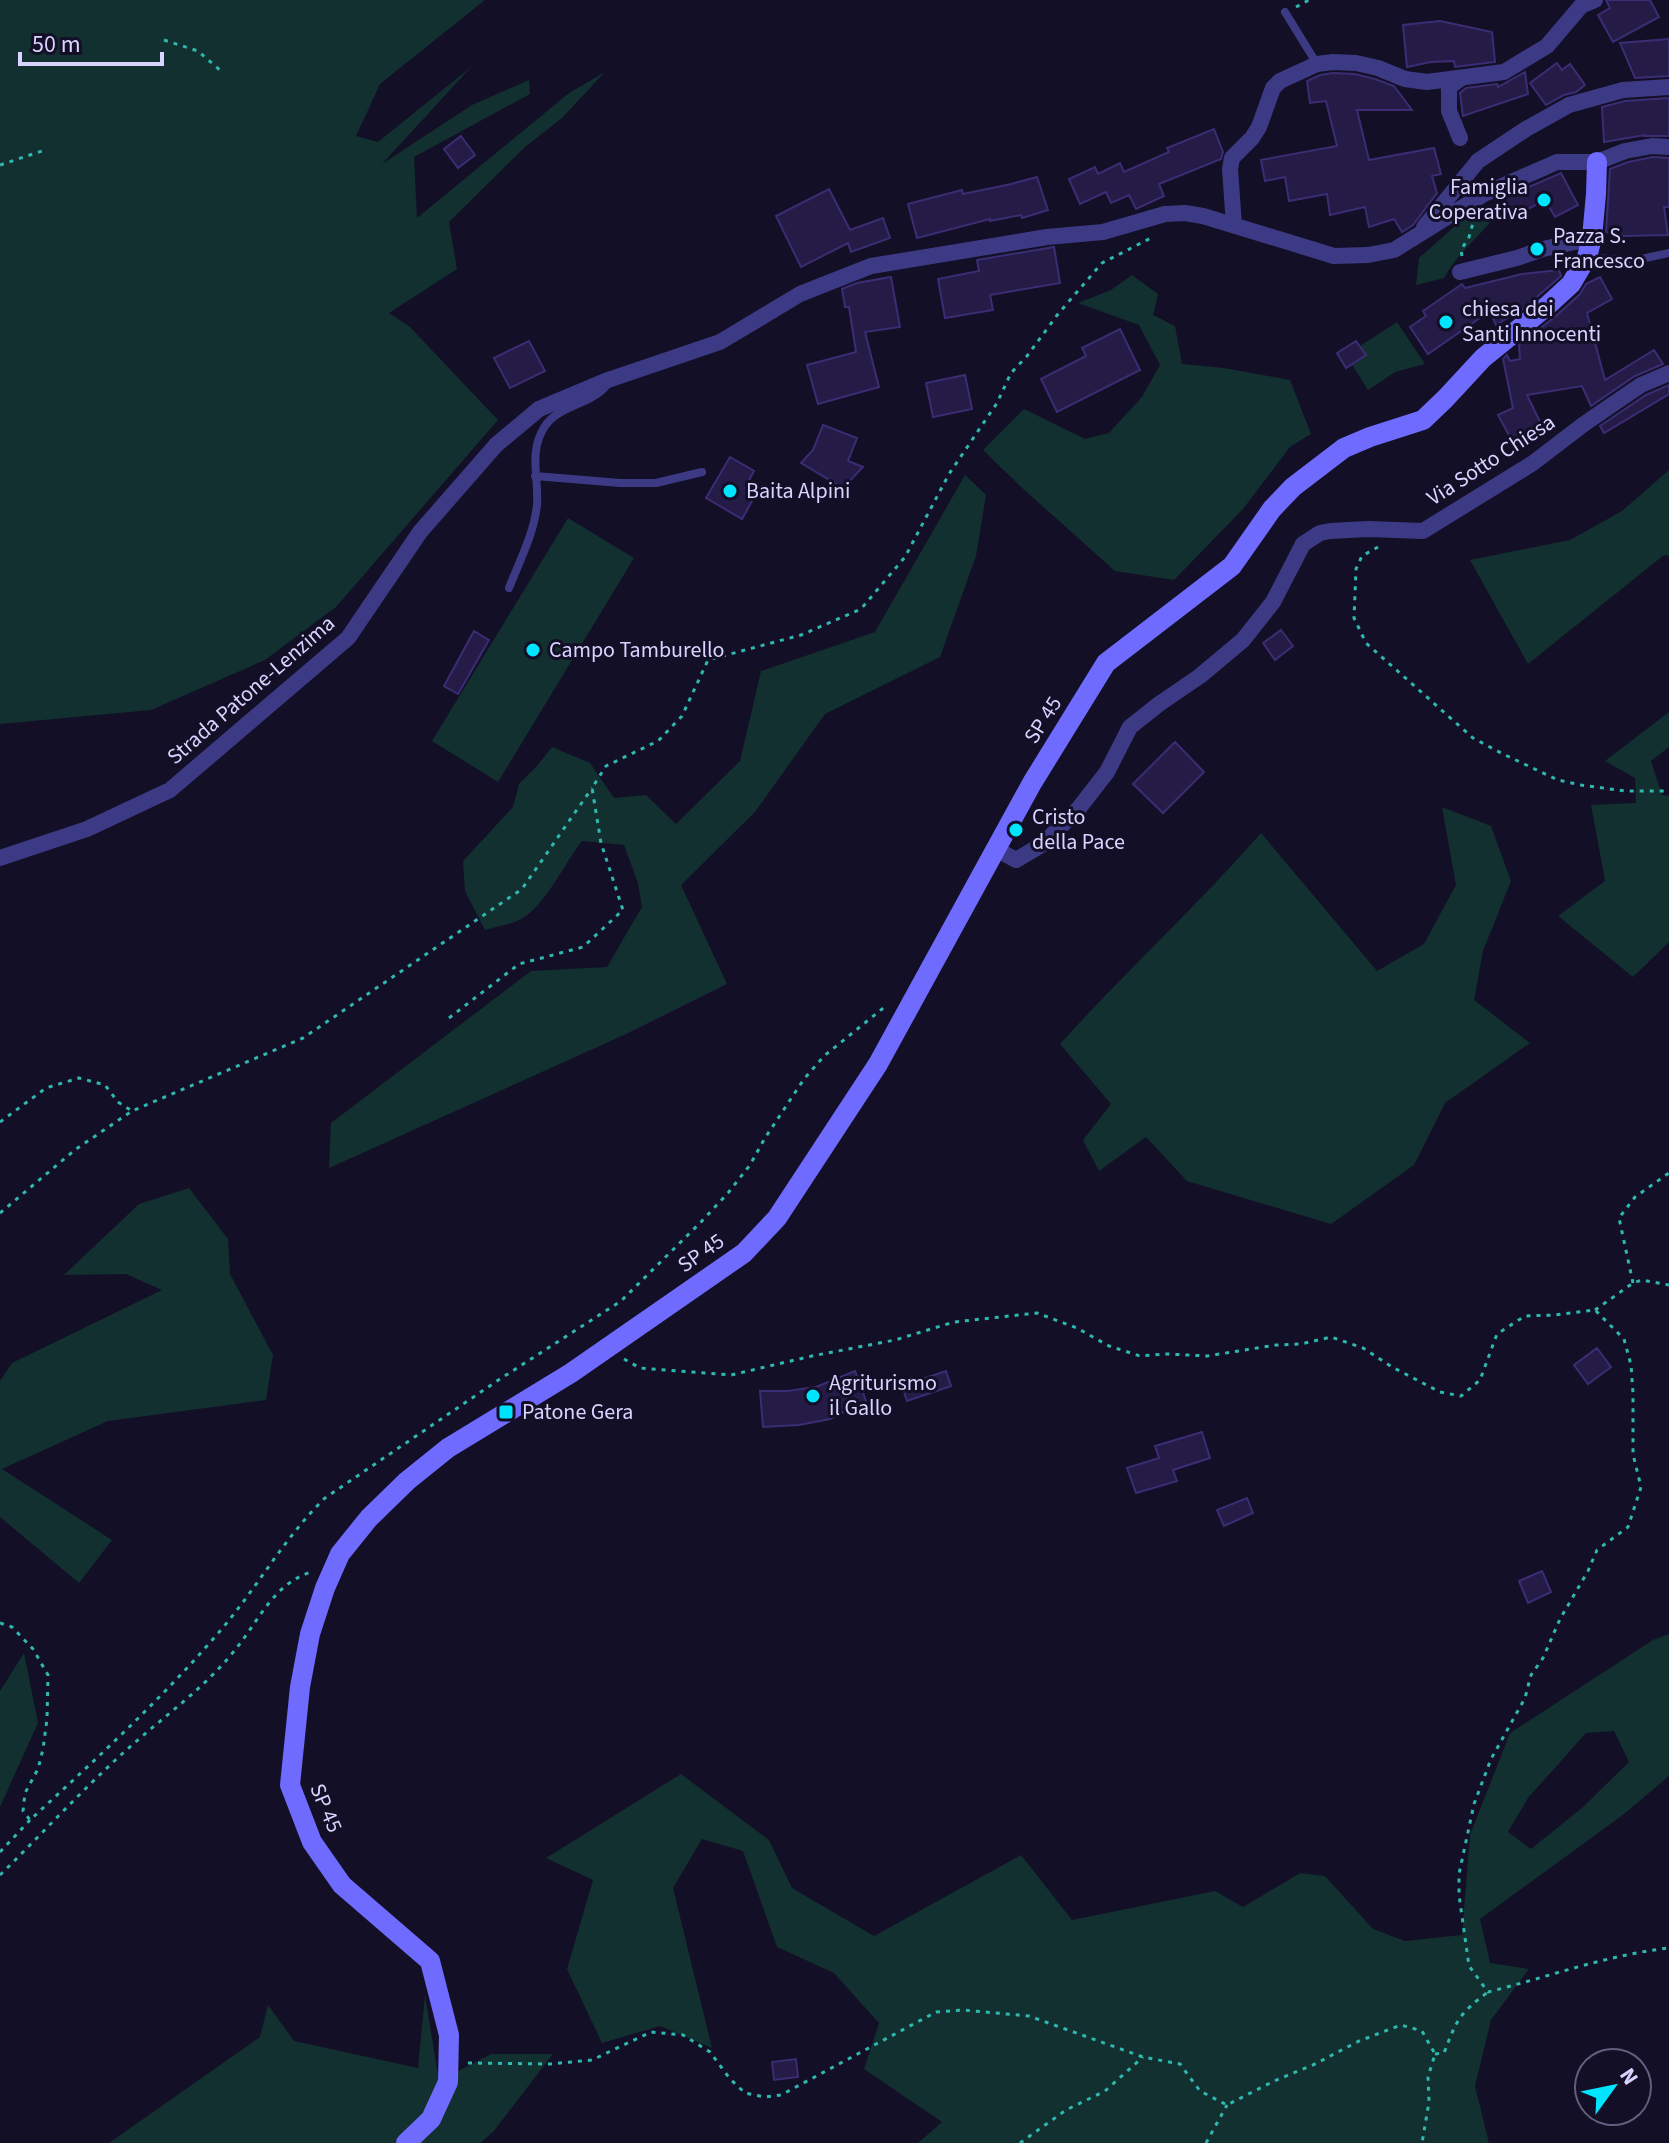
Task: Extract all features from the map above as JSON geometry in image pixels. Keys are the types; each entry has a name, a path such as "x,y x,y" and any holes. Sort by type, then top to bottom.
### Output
{"street":[{"path":"1595,0 1581,6 1547,46 1504,72 1427,82 1405,79 1356,63 1317,64 1280,81 1273,88 1259,127 1232,158 1234,225 1334,256 1368,255 1394,250 1484,194 1557,162 1597,162 1625,151 1652,146 1669,147"},
{"path":"1460,79 1449,87 1449,111 1460,138"},
{"path":"1414,238 1478,161 1526,129 1569,105 1623,90 1669,87"},
{"path":"1460,272 1543,249 1589,248 1596,205 1597,162"},
{"name":"Strada Patone-Lenzima","path":"0,858 87,829 170,790 348,638 420,532 496,445 539,409 612,378 720,342 800,294 871,266 1047,237 1103,232 1165,214 1185,213 1234,225"},
{"name":"SP 45","path":"406,2143 431,2119 448,2082 449,2035 430,1961 342,1885 312,1842 290,1785 300,1687 310,1634 340,1554 369,1518 407,1481 448,1448 571,1373 744,1253 777,1218 878,1064 1032,783 1106,663 1232,566 1272,509 1293,487 1344,448 1423,420 1483,358 1571,284 1589,248"},
{"name":"Via Sotto Chiesa","path":"996,849 1016,860 1043,844 1079,808 1107,772 1130,727 1243,640 1273,602 1303,544 1320,533 1330,531 1423,531 1533,463 1641,385 1669,373"}],"lane":[{"path":"1285,12 1317,64"},
{"path":"1589,248 1632,261 1669,253"},
{"path":"509,588 533,525 537,504 536,445 548,422 600,393 612,378"},
{"path":"535,476 656,483 702,472"}],"path":[{"path":"164,40 198,51 221,71"},
{"path":"0,165 42,151"},
{"path":"1461,250 1474,219 1469,203"},
{"path":"0,1213 76,1149 132,1111 303,1038 522,889 606,766 658,741 682,716 708,660 801,635 861,609 905,557 949,474 997,403 1011,373 1058,314 1102,263 1163,233"},
{"path":"1379,546 1362,556 1356,569 1354,618 1366,643 1473,738 1558,780 1625,791 1669,791"},
{"path":"449,1018 519,964 583,947 623,910 601,843 592,788"},
{"path":"0,1852 127,1730 216,1635 246,1600 287,1540 325,1498 621,1301 728,1193 750,1165 804,1079 824,1056 896,998"},
{"path":"0,1122 46,1088 79,1078 105,1085 118,1102 132,1111"},
{"path":"1633,1283 1619,1218 1635,1197 1669,1173"},
{"path":"612,1344 622,1357 640,1368 731,1375 895,1340 954,1322 1037,1313 1077,1328 1109,1346 1140,1356 1207,1356 1331,1337 1363,1348 1440,1392 1461,1396 1480,1380 1497,1334 1525,1316 1595,1310 1642,1280 1669,1285"},
{"path":"1488,1992 1469,1966 1459,1895 1459,1874 1474,1804 1491,1759 1525,1698 1531,1675 1543,1658 1560,1619 1597,1550 1628,1527 1641,1487 1633,1454 1631,1365 1624,1339 1595,1310"},
{"path":"0,1875 109,1766 213,1676 281,1589 295,1578 334,1568"},
{"path":"0,1623 12,1627 33,1649 48,1675 43,1749 38,1769 25,1793 23,1811 30,1820"},
{"path":"1435,2054 1444,2053 1455,2023 1465,2010 1488,1992 1648,1950 1669,1948"},
{"path":"449,2062 496,2065 592,2060 651,2032 683,2035 710,2052 745,2093 765,2097 781,2095 936,2012 963,2010 1029,2016 1143,2057 1180,2064 1200,2091 1227,2105"},
{"path":"1206,2143 1227,2105 1359,2041 1401,2025 1422,2031 1435,2054 1428,2077 1429,2102 1422,2143"},
{"path":"1020,2143 1066,2110 1105,2091 1143,2057"}],"green space":[{"path":"0,0 485,0 380,84 356,136 378,142 471,67 382,164 472,105 529,80 530,94 414,157 417,218 569,93 605,72 562,118 525,147 449,222 457,269 389,313 410,327 498,420 336,607 265,660 151,710 0,724"},
{"path":"1481,209 1493,219 1444,278 1416,285 1419,258 1465,217"},
{"path":"1132,275 1158,294 1153,315 1175,326 1182,364 1290,380 1311,434 1290,447 1243,509 1174,580 1115,571 983,450 1024,409 1085,439 1109,433 1142,397 1160,365 1139,325 1078,303 1111,290"},
{"path":"1397,322 1425,364 1395,372 1368,390 1346,355"},
{"path":"1669,470 1669,556 1664,555 1528,664 1470,560 1570,540 1622,511"},
{"path":"965,475 986,495 976,556 940,657 825,714 755,812 681,885 727,984 624,1035 329,1168 331,1123 531,971 607,967 642,907 638,883 624,845 582,841 534,909 517,921 485,930 465,891 463,861 513,807 519,784 552,747 590,763 614,798 646,795 676,824 740,761 761,671 875,632"},
{"name":"Campo Tamburello","path":"568,518 634,558 498,782 432,741"},
{"path":"1669,712 1669,747 1651,761 1662,795 1669,796 1669,942 1633,977 1558,916 1605,881 1591,805 1636,803 1635,778 1605,761"},
{"path":"1442,807 1491,826 1511,881 1483,951 1474,1000 1530,1043 1445,1103 1414,1165 1331,1224 1187,1181 1146,1137 1099,1171 1083,1140 1111,1104 1060,1044 1085,1017 1261,833 1377,971 1424,944 1456,885"},
{"path":"189,1188 228,1239 230,1274 273,1355 266,1400 108,1421 2,1469 112,1540 79,1583 0,1517 0,1381 12,1363 162,1290 126,1274 64,1275 139,1204"},
{"path":"1669,1634 1669,1776 1624,1814 1480,1919 1490,1963 1529,1969 1491,2020 1475,2086 1489,2143 918,2143 942,2122 864,2069 879,2023 834,1973 777,1947 743,1851 702,1839 673,1888 712,2048 660,2026 602,2043 567,1969 593,1880 546,1858 681,1774 769,1840 792,1888 874,1936 1021,1855 1072,1920 1215,1891 1243,1907 1300,1873 1325,1876 1373,1929 1405,1941 1462,1935 1470,1835 1510,1733 1653,1640","holes":["1614,1731 1629,1762 1583,1807 1531,1849 1508,1832 1528,1798 1586,1733"]},
{"path":"24,1653 38,1723 0,1807 0,1691"},
{"path":"425,1995 439,2081 491,2054 553,2054 493,2132 480,2143 109,2143 260,2037 268,2005 294,2041 418,2068"}],"building":[{"path":"1606,0 1650,0 1659,17 1613,42 1598,15 1610,8"},
{"path":"1440,21 1492,32 1495,62 1455,67 1454,61 1431,62 1407,67 1403,25"},
{"path":"1669,39 1669,76 1635,78 1620,43"},
{"path":"1557,63 1562,70 1570,64 1585,85 1546,105 1530,83"},
{"path":"1525,72 1528,94 1463,116 1460,93 1466,88 1497,84 1498,87"},
{"path":"1333,73 1355,74 1394,86 1412,110 1357,110 1369,160 1434,148 1441,174 1432,176 1437,193 1413,225 1402,232 1394,219 1369,227 1365,207 1330,215 1327,194 1289,201 1285,177 1265,181 1261,160 1337,146 1326,101 1310,103 1307,81"},
{"path":"1669,98 1669,136 1645,135 1604,142 1602,107 1625,101"},
{"path":"1214,129 1223,152 1221,159 1159,184 1164,196 1136,209 1129,195 1111,203 1106,192 1080,204 1069,179 1095,167 1098,174 1120,163 1124,172 1169,152 1167,148"},
{"path":"461,136 475,155 458,168 444,149"},
{"path":"1653,157 1669,158 1669,207 1664,207 1668,235 1623,236 1606,232 1610,169"},
{"path":"1561,173 1578,205 1555,217 1545,200 1509,219 1499,200"},
{"path":"1037,177 1048,210 1022,218 1021,215 990,219 917,238 908,204 962,190 963,194"},
{"path":"829,189 850,230 883,218 890,238 851,252 848,243 801,267 776,216"},
{"path":"1054,247 1060,283 990,295 993,310 945,318 938,279 979,271 977,260"},
{"path":"1559,270 1561,276 1517,314 1496,325 1490,311 1428,354 1410,327 1426,316 1423,311 1462,284 1465,288 1522,274"},
{"path":"891,277 900,327 865,332 879,387 818,404 807,365 856,352 849,307 845,307 842,289"},
{"path":"1600,277 1612,299 1587,313 1605,380 1654,350 1663,364 1635,376 1591,406 1582,386 1527,395 1542,426 1512,441 1498,415 1513,408 1503,359 1507,355 1510,361 1520,359 1519,345 1556,316 1580,294 1586,284"},
{"path":"1120,329 1140,370 1057,412 1041,379 1086,356 1082,348"},
{"path":"529,341 545,371 510,388 494,358"},
{"path":"1356,341 1366,355 1346,368 1337,353"},
{"path":"965,375 972,409 933,417 926,383"},
{"path":"1669,385 1669,394 1604,433 1600,426 1646,395"},
{"path":"823,425 857,438 848,461 863,467 843,488 801,463 813,450"},
{"name":"Baita Alpini","path":"730,457 754,471 745,488 756,494 742,519 706,498"},
{"path":"1281,630 1293,646 1275,660 1263,643"},
{"path":"474,631 489,640 458,694 444,686"},
{"path":"1175,742 1204,772 1163,813 1133,784"},
{"path":"1597,1348 1611,1367 1588,1384 1574,1365"},
{"name":"Agriturismo il Gallo","path":"855,1371 866,1401 830,1419 763,1427 760,1391 816,1387"},
{"path":"946,1371 951,1386 907,1401 902,1386"},
{"path":"1202,1432 1210,1458 1173,1470 1177,1481 1136,1493 1127,1468 1159,1458 1155,1446"},
{"path":"1247,1498 1253,1513 1224,1526 1217,1510"},
{"path":"1542,1571 1551,1592 1528,1603 1519,1581"},
{"path":"796,2059 798,2077 774,2080 772,2062"}],"place":[{"name":"Famiglia Coperativa","path":"1544,200"},
{"name":"Pazza S. Francesco","path":"1537,249"},
{"name":"chiesa dei Santi Innocenti","path":"1446,322"},
{"name":"Baita Alpini","path":"730,491"},
{"name":"Campo Tamburello","path":"533,650"},
{"name":"Cristo della Pace","path":"1016,830"},
{"name":"Agriturismo il Gallo","path":"813,1396"},
{"name":"Patone Gera","path":"506,1412"}]}
